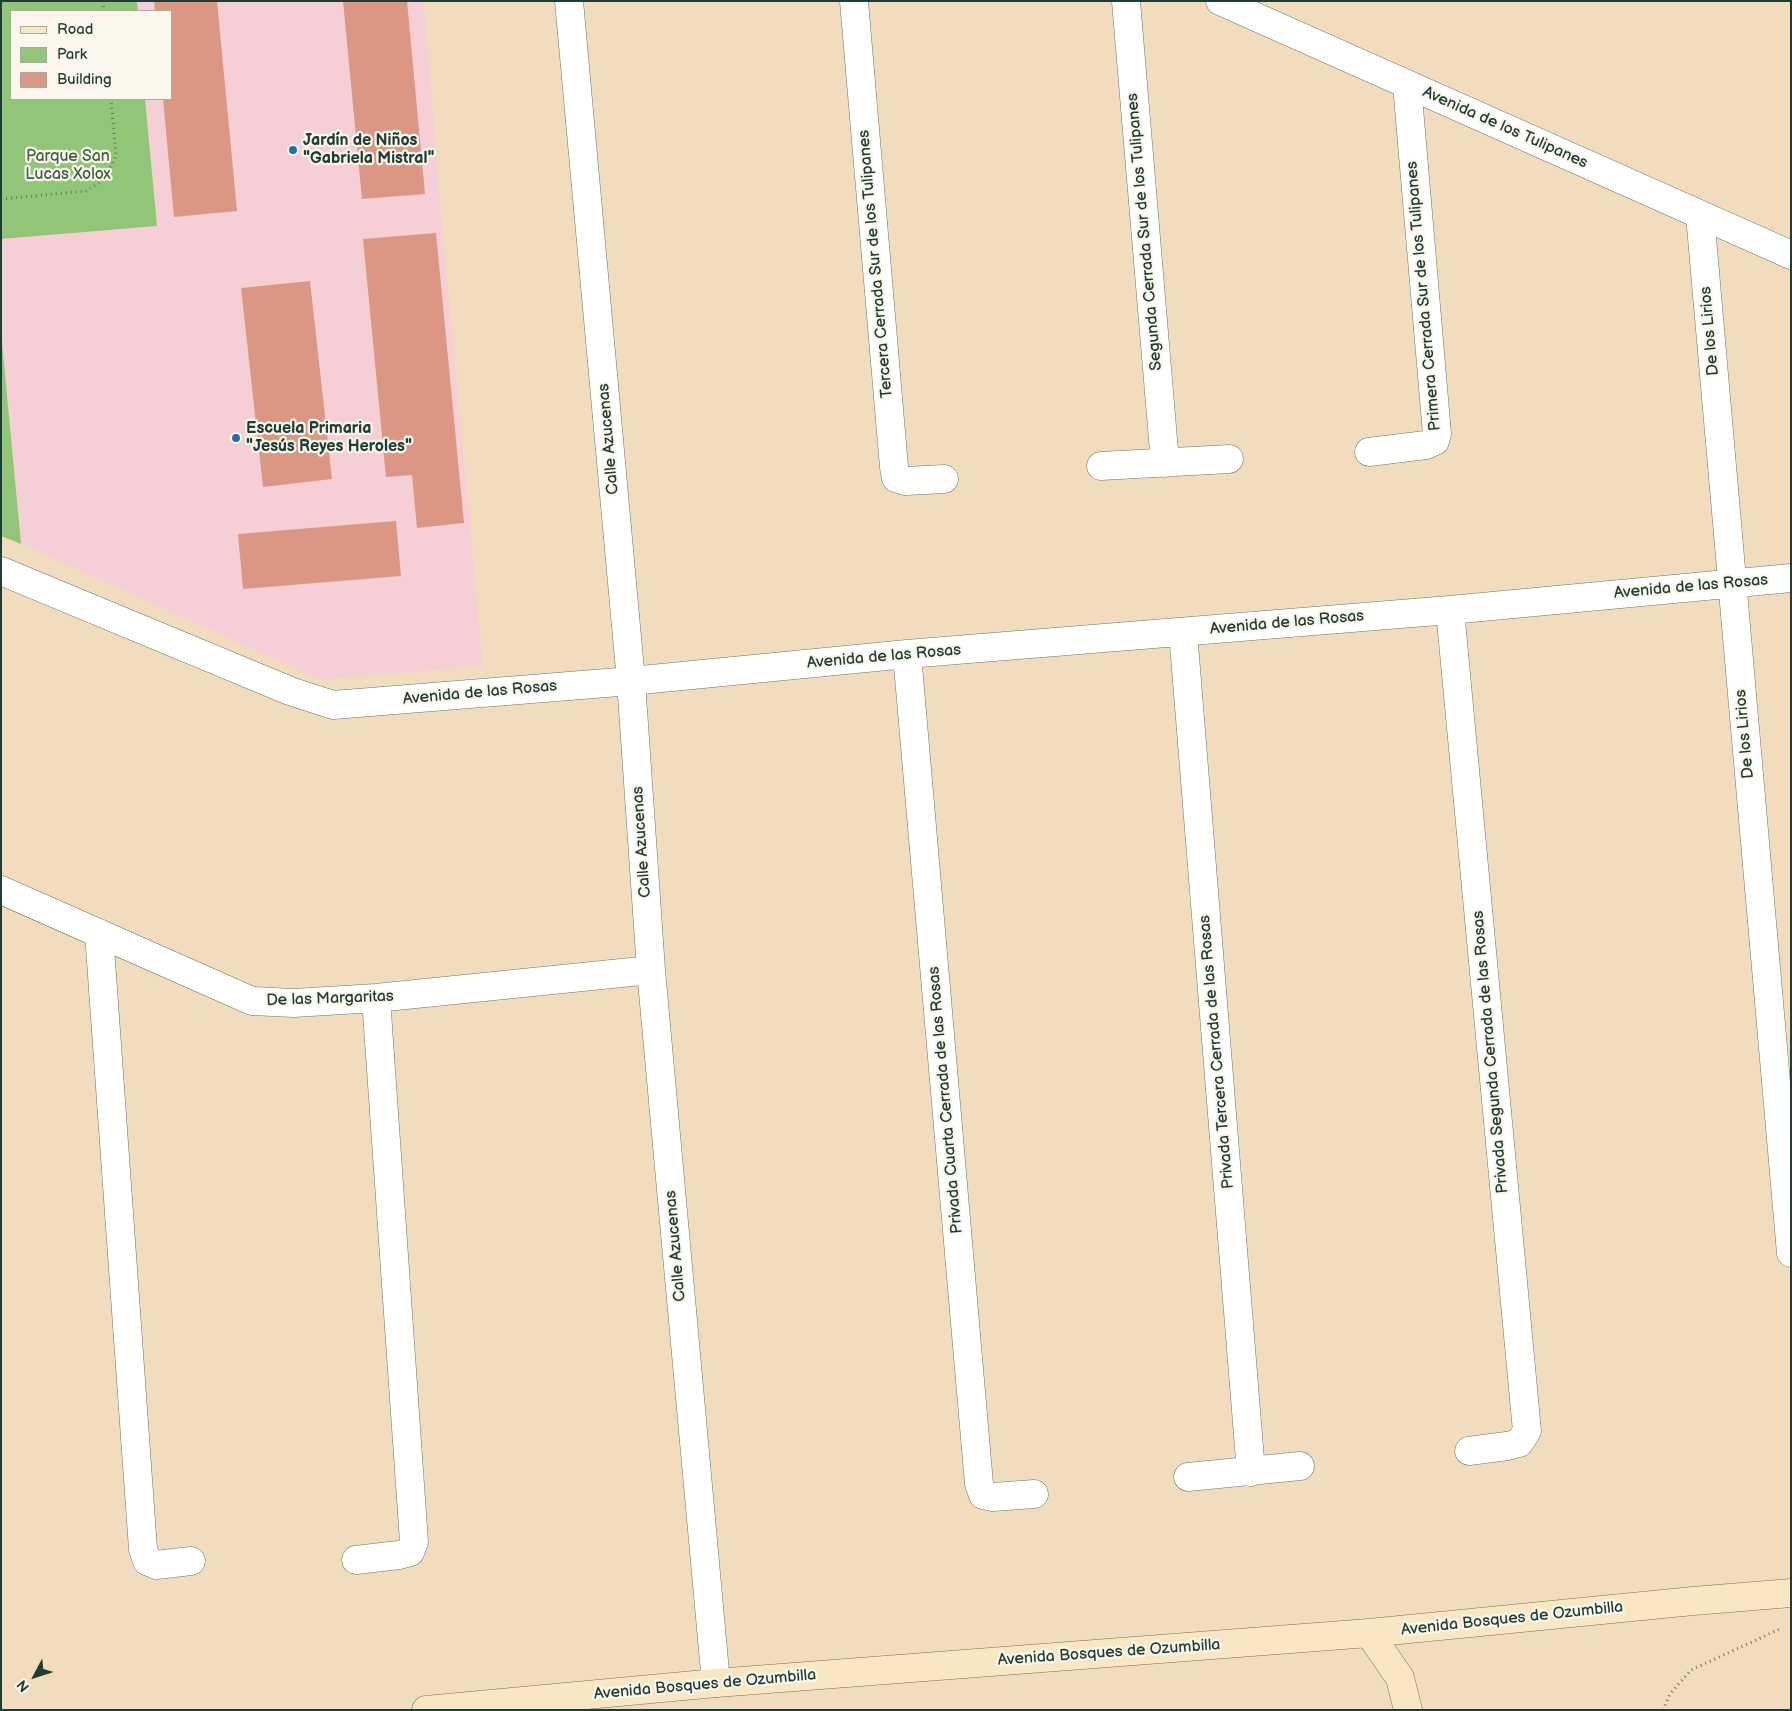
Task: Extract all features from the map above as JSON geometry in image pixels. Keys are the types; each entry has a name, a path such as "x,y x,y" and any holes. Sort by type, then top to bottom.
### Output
{"main road":[{"name":"Avenida Bosques de Ozumbilla","path":"426,1710 716,1684 1369,1633 1791,1593"},
{"path":"1369,1633 1400,1678 1408,1710"}],"street":[{"name":"Calle Azucenas","path":"569,1 631,681 651,970 716,1684"},
{"name":"Tercera Cerrada Sur de los Tulipanes","path":"854,1 896,478 906,482 944,479"},
{"name":"Segunda Cerrada Sur de los Tulipanes","path":"1126,1 1165,463"},
{"name":"Avenida de los Tulipanes","path":"1220,1 1791,255"},
{"name":"Primera Cerrada Sur de los Tulipanes","path":"1369,452 1426,445 1435,442 1437,434 1407,85"},
{"name":"De los Lirios","path":"1700,216 1791,1253"},
{"path":"1101,466 1229,459"},
{"name":"Avenida de las Rosas","path":"1,571 290,691 333,705 631,681 907,654 1450,610 1791,578"},
{"name":"Privada Segunda Cerrada de las Rosas","path":"1450,610 1527,1431 1519,1443 1469,1451"},
{"name":"Privada Tercera Cerrada de las Rosas","path":"1183,632 1251,1472"},
{"name":"Privada Cuarta Cerrada de las Rosas","path":"907,654 979,1484 983,1495 993,1497 1034,1494"},
{"name":"De las Margaritas","path":"1,890 252,1001 294,1003 376,998 651,970"},
{"path":"100,933 143,1548 147,1561 156,1565 191,1561"},
{"path":"356,1560 399,1556 410,1552 414,1542 376,998"},
{"path":"1188,1477 1300,1466"}],"path":[{"path":"1,199 86,191 99,183 109,170 116,156 111,100"},
{"path":"1663,1710 1670,1694 1691,1670 1783,1628"}],"shaded area":[{"name":"Escuela Primaria \"Jesús Reyes Heroles\"","path":"137,1 424,1 440,201 483,666 320,680 21,544 1,331 1,239 157,225 145,100 172,100 172,10 138,10"}],"green space":[{"name":"Parque San Lucas Xolox","path":"1,1 137,1 138,10 10,10 10,100 145,100 157,226 1,239"},
{"path":"1,331 21,544 1,536"}],"building":[{"path":"154,1 217,1 237,211 174,217 163,100 172,100 172,10 155,10"},
{"path":"343,1 407,1 425,194 362,199"},
{"path":"436,233 464,523 417,528 412,475 386,477 363,239"},
{"path":"310,281 332,479 263,487 241,288"},
{"path":"396,521 401,576 243,589 238,534"}],"place":[{"name":"Jardín de Niños \"Gabriela Mistral\"","path":"293,150"},
{"name":"Escuela Primaria \"Jesús Reyes Heroles\"","path":"236,438"}]}
